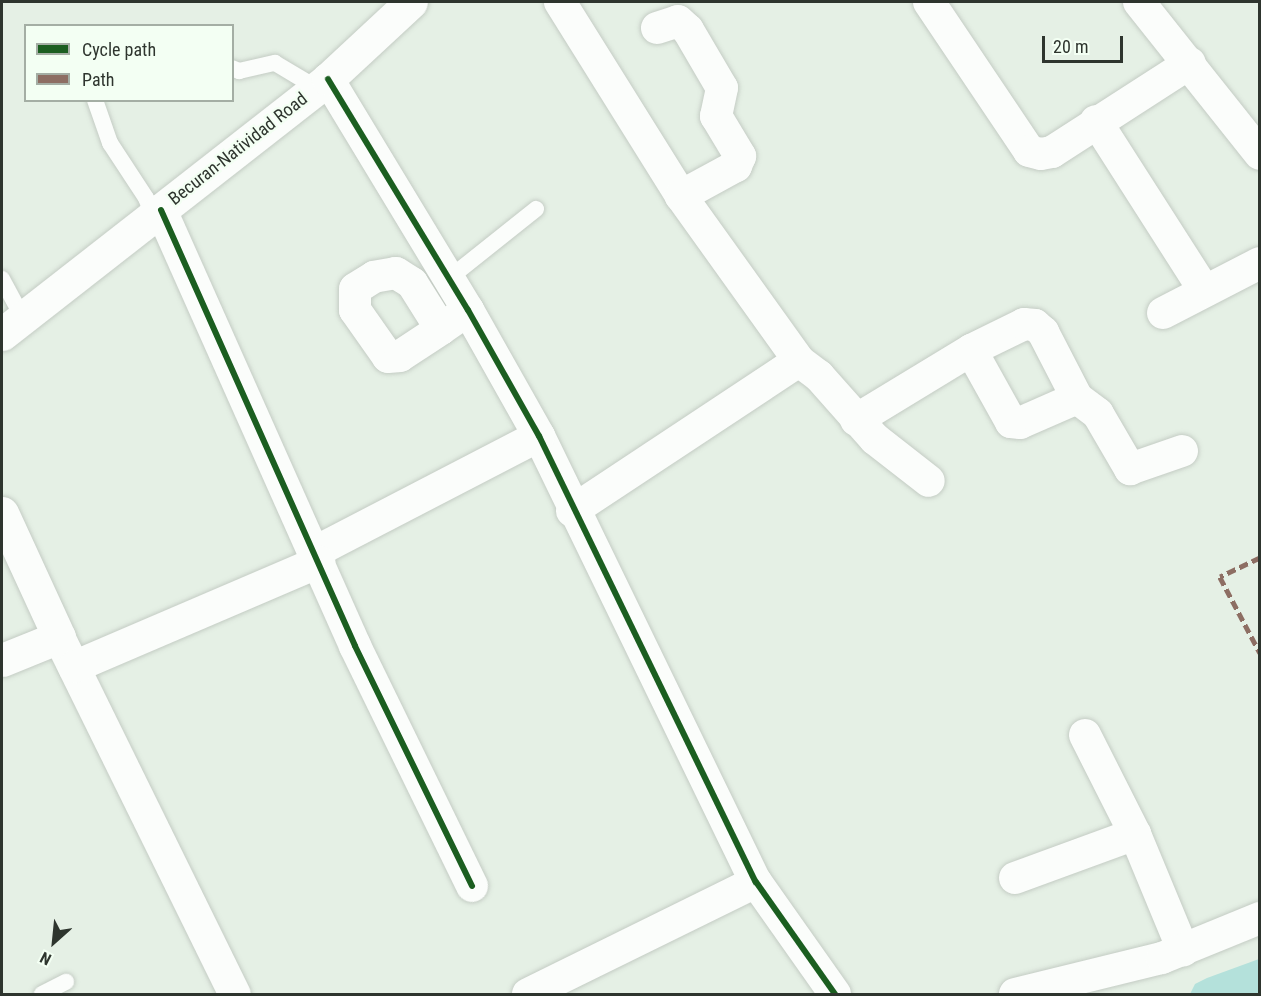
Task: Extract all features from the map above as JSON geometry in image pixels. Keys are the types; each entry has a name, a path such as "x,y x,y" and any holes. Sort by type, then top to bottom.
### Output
{"street":[{"name":"Becuran-Natividad Road","path":"12,326 322,84 411,2"},
{"path":"560,2 681,196 799,361 819,376 856,420 895,457 929,481"},
{"path":"929,2 1029,151 1052,152 1096,121 1190,63"},
{"path":"1139,2 1260,153"},
{"path":"657,28 678,21 688,30 722,88 716,116 740,156 736,166 681,196"},
{"path":"322,84 468,310 539,436 572,512 756,882 835,994"},
{"path":"1096,121 1204,290"},
{"path":"157,213 316,557 472,886"},
{"path":"1163,313 1260,263"},
{"path":"441,329 468,310"},
{"path":"856,420 971,350 1024,324 1035,325 1043,332 1077,398 1098,414 1130,468 1182,451"},
{"path":"971,350 1011,422 1020,423 1077,398"},
{"path":"572,512 799,361"},
{"path":"74,667 316,557 539,436"},
{"path":"2,513 59,637 235,994"},
{"path":"2,660 59,637"},
{"path":"1085,735 1135,834 1183,950"},
{"path":"1015,878 1135,834"},
{"path":"528,994 756,882"},
{"path":"1015,994 1183,950 1260,918"}],"lane":[{"path":"234,69 239,71 275,63 322,84"},
{"path":"96,102 110,143 157,213"},
{"path":"447,279 536,209"},
{"path":"2,279 12,326"},
{"path":"42,994 66,982"}],"water":[{"path":"1259,959 1259,994 1190,994 1195,984"}],"marked path":[{"path":"1260,558 1220,577 1260,653"}],"cycle path":[{"path":"328,79 468,310 539,436 756,882 835,994"},
{"path":"161,210 355,646 472,886"}]}
